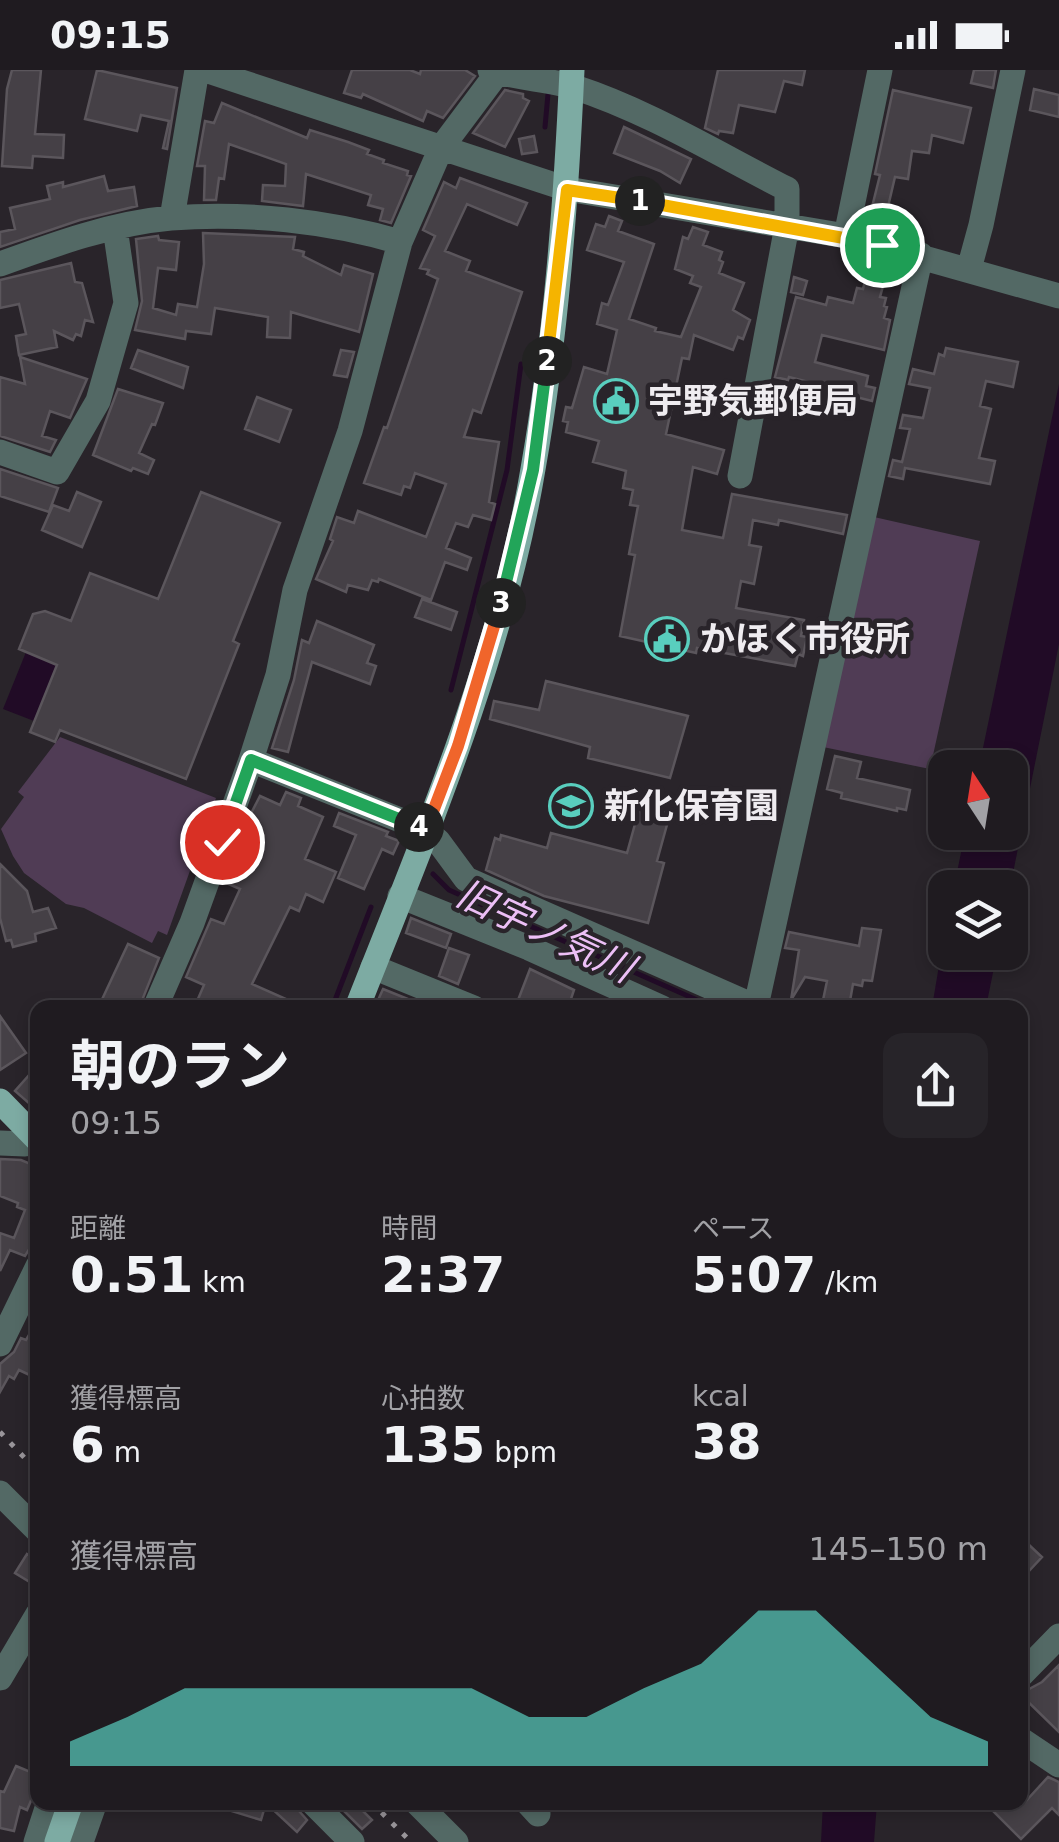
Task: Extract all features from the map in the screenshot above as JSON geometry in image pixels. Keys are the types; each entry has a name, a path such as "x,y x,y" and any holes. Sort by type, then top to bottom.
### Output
{"main road":[{"path":"360,1000 484,666 530,486 567,190 572,78"},
{"path":"0,1101 30,1133"},
{"path":"57,1842 68,1810"}],"street":[{"path":"172,218 197,70"},
{"path":"205,70 567,190 846,236 1056,295"},
{"path":"846,236 880,70"},
{"path":"968,269 1013,70"},
{"path":"158,1000 192,923 251,760 278,674 295,590 350,431 400,242 441,148 494,71 572,78 787,189 787,226 740,476"},
{"path":"0,264 115,228 172,218 330,224 400,242"},
{"path":"0,452 57,472 98,401 126,302 115,228"},
{"path":"759,1000 921,255"},
{"path":"251,760 426,830 466,879 741,1000"},
{"path":"400,896 643,1000"},
{"path":"373,968 454,1000"},
{"path":"0,1144 30,1142"},
{"path":"0,1344 30,1282"},
{"path":"0,1493 30,1523"},
{"path":"0,1678 30,1627"},
{"path":"1028,1668 1059,1636"},
{"path":"1028,1744 1059,1764"},
{"path":"36,1842 47,1810"},
{"path":"80,1842 92,1810"},
{"path":"320,1810 352,1842"},
{"path":"424,1810 456,1842"}],"shaded area":[{"path":"1059,384 1059,644 1028,798 1028,750 983,750"},
{"path":"874,517 980,541 934,750 928,750 928,769 823,747"},
{"path":"26,652 57,665 34,721 3,709"},
{"path":"60,737 216,798 167,935 158,931 152,943 84,908 66,904 24,873 13,856 1,829 24,797 18,792"},
{"path":"962,850 1018,850 1014,870 957,870"},
{"path":"938,970 994,970 987,1000 933,1000"},
{"path":"823,1810 876,1810 874,1842 821,1842"}],"building":[{"path":"12,70 41,70 35,134 64,135 63,158 33,156 32,168 2,166 7,89"},
{"path":"97,70 177,88 167,149 163,148 169,121 141,115 137,131 85,119"},
{"path":"352,70 410,70 420,74 421,70 465,70 475,76 443,118 427,111 423,121 363,94 361,98 344,93"},
{"path":"718,70 805,70 802,85 784,81 775,112 739,105 733,133 718,134 705,128"},
{"path":"974,70 996,70 993,88 971,83"},
{"path":"1034,89 1059,95 1059,117 1030,110"},
{"path":"505,90 523,94 529,101 505,147 473,133"},
{"path":"893,90 971,108 963,143 932,135 929,153 912,151 908,179 895,177 887,211 872,207"},
{"path":"222,103 307,138 310,130 348,142 369,150 367,154 384,160 383,163 408,171 411,176 391,223 380,220 383,209 368,205 371,195 306,174 303,206 262,201 263,185 285,186 286,164 229,144 224,179 219,178 216,200 204,200 205,166 197,166 205,121 214,123"},
{"path":"624,127 691,159 680,183 614,153"},
{"path":"534,136 537,152 522,154 519,139"},
{"path":"104,176 108,191 134,187 137,206 0,247 0,232 15,229 10,208 50,199 47,186 63,182 63,187"},
{"path":"460,178 527,203 517,225 467,204 445,251 470,261 466,271 522,292 481,413 473,410 464,437 499,442 489,502 495,504 491,520 473,515 468,527 456,523 446,548 471,558 467,570 445,562 431,600 379,579 372,580 368,590 348,585 346,592 316,579 333,541 330,539 337,517 354,523 358,511 426,537 446,484 415,473 410,488 404,486 401,495 364,483 438,279 420,268 435,236 423,230 444,182 456,188"},
{"path":"609,216 622,221 618,231 654,244 629,319 681,337 701,287 690,283 693,276 675,269 683,237 688,239 693,227 708,232 703,245 722,252 719,273 744,283 733,310 750,320 743,339 738,337 733,350 694,335 689,359 682,358 666,434 724,450 717,474 693,467 682,530 723,538 732,494 847,515 843,534 779,520 778,525 753,520 749,545 761,547 754,584 741,581 736,608 804,620 801,636 807,637 803,656 798,654 795,666 697,648 696,653 620,636 635,555 629,554 638,506 630,505 633,490 623,488 626,471 593,462 599,441 566,432 568,422 563,421 566,407 572,408 584,367 607,374 617,330 597,324 602,303 608,305 624,262 587,250 596,224 605,227"},
{"path":"203,233 295,237 293,249 341,275 344,265 373,274 359,332 291,312 290,338 267,337 268,317 215,308 211,334 186,331 185,339 135,330 142,301 136,239 158,236 159,240 179,242 176,270 158,268 153,308 176,315 178,304 197,307 204,264"},
{"path":"71,263 75,282 82,283 93,322 85,320 81,336 76,334 73,340 54,331 57,347 19,355 16,336 26,334 19,304 0,308 0,280"},
{"path":"794,277 807,281 803,295 791,292"},
{"path":"865,281 883,286 880,297 886,298 887,307 884,318 890,320 884,350 822,335 815,362 868,376 866,386 875,388 872,401 830,396 832,388 775,377 796,297 826,305 828,297 853,303 857,288 863,289"},
{"path":"946,348 1018,362 1013,387 986,381 980,406 991,409 979,458 995,461 990,484 905,468 903,479 889,476 893,460 902,462 910,429 900,428 903,415 923,418 930,388 909,384 913,369 934,374 939,354 944,356"},
{"path":"138,350 188,367 183,388 131,368"},
{"path":"341,350 354,352 347,377 334,375"},
{"path":"20,357 87,379 70,418 50,411 42,436 56,440 50,452 0,436 0,377 25,384"},
{"path":"118,389 163,403 139,453 154,460 148,474 93,455"},
{"path":"257,397 291,410 279,442 245,429"},
{"path":"0,469 58,488 49,512 0,496"},
{"path":"77,492 101,502 82,547 42,530 53,505 69,511"},
{"path":"201,492 280,523 233,641 239,644 186,779 60,730 55,742 30,732 57,665 19,649 33,614 45,611 71,621 90,573 158,599"},
{"path":"422,599 457,612 451,630 415,617"},
{"path":"317,621 374,645 367,663 376,666 370,684 312,662 288,752 272,748 302,640 309,643"},
{"path":"546,681 688,716 670,778 588,758 590,747 490,719 494,701 539,710"},
{"path":"835,756 861,762 857,778 910,790 906,810 841,798 842,793 827,789"},
{"path":"286,792 301,798 298,806 323,817 305,859 336,872 323,902 306,894 299,911 290,907 252,984 288,1000 197,1000 204,985 186,977 211,919 224,924 240,889 224,882 244,827 260,796 280,805"},
{"path":"640,806 670,814 657,861 664,863 648,923 544,896 486,870 495,838 500,840 501,835 547,848 551,833 627,853"},
{"path":"339,813 388,832 386,836 399,841 393,854 382,849 364,889 338,878 356,835 334,826"},
{"path":"0,864 27,891 33,912 48,908 56,928 35,934 36,941 13,947 11,940 6,941 0,918"},
{"path":"411,918 451,934 446,948 406,933"},
{"path":"862,928 881,930 872,981 863,980 862,986 853,984 850,1000 823,1000 827,981 805,977 791,1000 799,950 785,948 789,932 859,946"},
{"path":"128,944 159,958 142,1000 102,1000"},
{"path":"449,948 469,955 458,984 439,976"},
{"path":"530,969 574,990 571,1000 518,1000"},
{"path":"383,989 410,1000 384,1000 379,998"},
{"path":"0,1016 26,1053 0,1070"},
{"path":"30,1074 30,1104 15,1091"},
{"path":"0,1159 30,1164 30,1248 25,1256 10,1250 0,1271 0,1233 14,1238 25,1210 0,1196"},
{"path":"30,1333 30,1375 19,1370 14,1379 9,1376 0,1392 0,1364 14,1352 21,1338 26,1340"},
{"path":"1028,1544 1042,1557 1028,1570"},
{"path":"27,1554 30,1556 30,1582 15,1573"},
{"path":"1059,1665 1059,1732 1028,1702 1028,1690"},
{"path":"16,1766 30,1772 30,1803 27,1810 20,1807 14,1831 0,1828 0,1791 4,1792"},
{"path":"1048,1777 1059,1782 1059,1815 1052,1808 1021,1839 992,1810 1028,1810 1028,1799"},
{"path":"228,1810 264,1810 261,1820"},
{"path":"273,1810 298,1810 307,1820 297,1832"},
{"path":"343,1810 362,1810 372,1820 362,1829"}],"waterway":[{"path":"545,127 548,94"},
{"path":"451,690 507,470 521,364"},
{"name":"旧宇ノ気川","path":"433,874 449,890 697,1000"},
{"path":"335,1000 371,907"}],"railway":[{"path":"0,1432 30,1464"},
{"path":"379,1810 411,1842"}],"place":[{"name":"宇野気郵便局","path":"616,401"},
{"name":"かほく市役所","path":"667,639"},
{"name":"新化保育園","path":"571,806"}],"route":[{"path":"222,842 251,760 426,830 484,666 519,534 533,470 567,190 882,245"}]}
